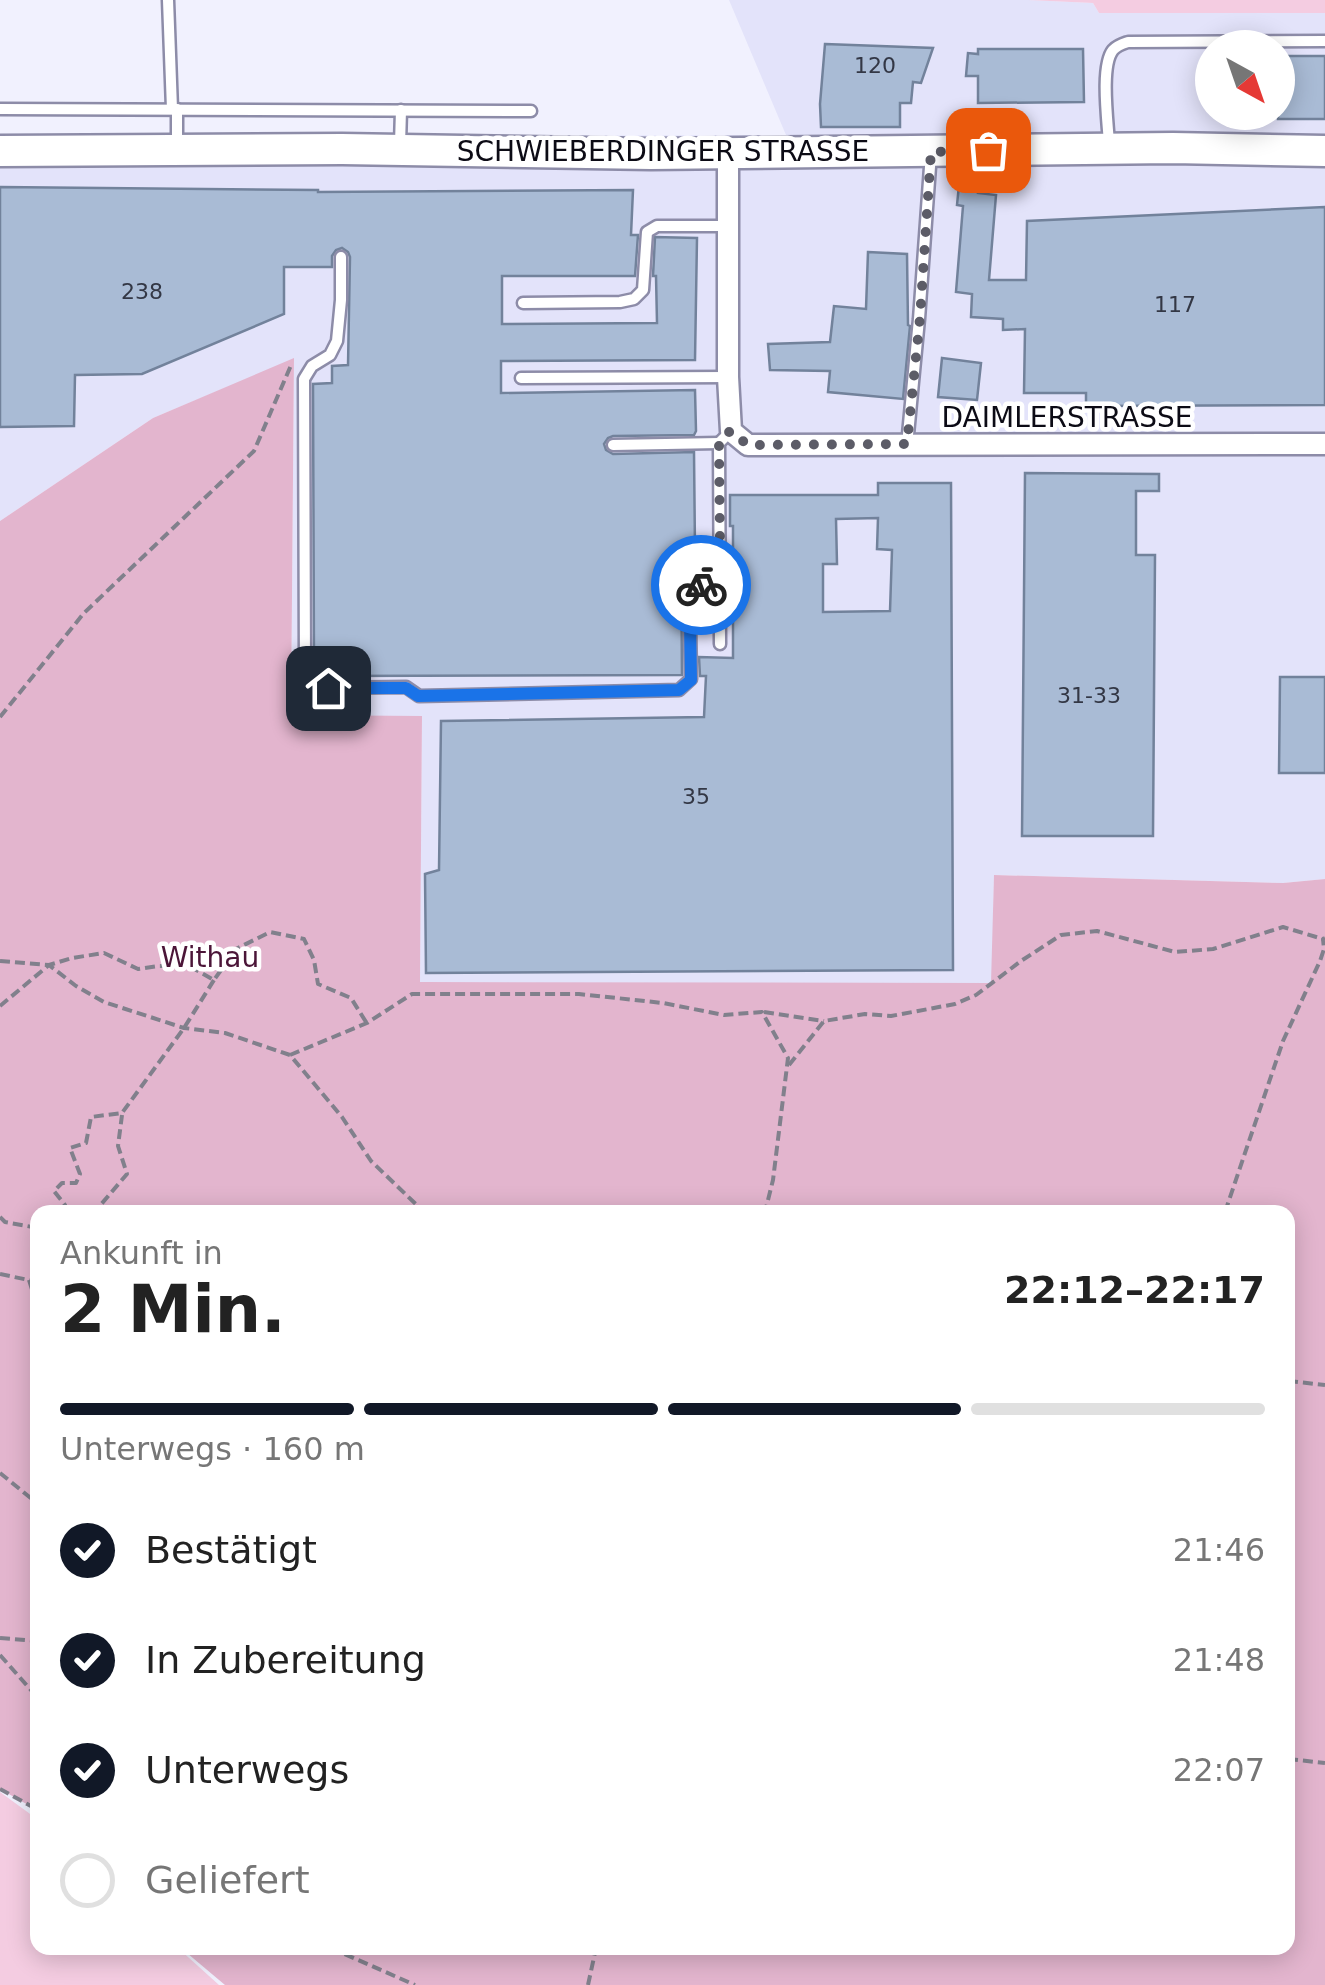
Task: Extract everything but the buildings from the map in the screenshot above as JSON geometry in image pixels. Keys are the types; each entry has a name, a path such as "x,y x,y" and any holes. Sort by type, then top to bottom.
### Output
{"street":[{"name":"SCHWIEBERDINGER STRASSE","path":"0,151 1325,151"},
{"path":"725,437 728,154"},
{"name":"DAIMLERSTRASSE","path":"725,437 748,445 1325,444"}],"lane":[{"path":"168,0 178,150"},
{"path":"1109,149 1108,67 1110,54 1117,46 1128,42 1325,41"},
{"path":"0,109 531,111"},
{"path":"400,110 400,150"},
{"path":"907,444 931,152"},
{"path":"523,303 634,299 644,290 648,232 657,226 729,226"},
{"path":"341,258 337,340 330,355 312,366 304,379 305,668 328,688 406,688 418,696 679,690 691,680 690,623 701,610 702,574 720,544"},
{"path":"522,378 728,377"},
{"path":"612,445 725,437 720,644"}],"path":[{"path":"0,716 84,613 254,451 292,363"},
{"path":"290,1056 367,1023 412,994 580,994 663,1003 724,1015 762,1012 824,1021 865,1014 891,1016 955,1004 976,994 1060,935 1098,931 1174,952 1213,949 1283,927 1324,938 1320,961 1283,1041 1226,1205"},
{"path":"101,1205 127,1174 118,1146 122,1113 236,949 270,932 304,939 314,960 318,984 351,998 367,1023"},
{"path":"0,961 49,964 104,954 138,970 189,966 214,980"},
{"path":"0,1006 49,964"},
{"path":"49,964 104,1002 184,1028 225,1033 290,1056 342,1118 371,1161 417,1205"},
{"path":"762,1012 788,1058 767,1205"},
{"path":"786,1068 824,1021"},
{"path":"65,1205 54,1191 62,1184 76,1182 80,1174 70,1148 86,1143 91,1117 122,1113"},
{"path":"0,1217 4,1222 30,1227"},
{"path":"0,1274 30,1283"},
{"path":"1295,1382 1325,1385"},
{"path":"0,1473 30,1497"},
{"path":"0,1638 30,1640"},
{"path":"0,1655 30,1689"},
{"path":"1295,1760 1325,1763"},
{"path":"0,1788 30,1805"},
{"path":"348,1955 415,1985"},
{"path":"588,1985 593,1955"}],"shaded area":[{"path":"729,0 1028,0 1093,3 1099,13 1325,13 1325,879 1283,883 994,875 992,983 420,983 422,717 291,716 294,359 153,418 0,521 0,137 786,135"},
{"path":"1028,0 1325,0 1325,13 1099,13 1093,3"},
{"path":"0,1792 30,1814 30,1955 186,1955 219,1985 0,1985"}],"green space":[{"name":"Withau","path":"294,358 291,715 422,716 420,982 991,983 994,875 1283,883 1325,879 1325,1985 225,1985 189,1955 1295,1955 1295,1205 30,1205 30,1806 0,1789 0,521 153,418"}],"way so far":[{"path":"701,585 702,574 720,544 719,443 730,431 748,445 907,444 931,152 988,150"}],"route":[{"path":"328,688 406,688 418,696 679,690 691,680 690,623 701,610 701,585"}]}
